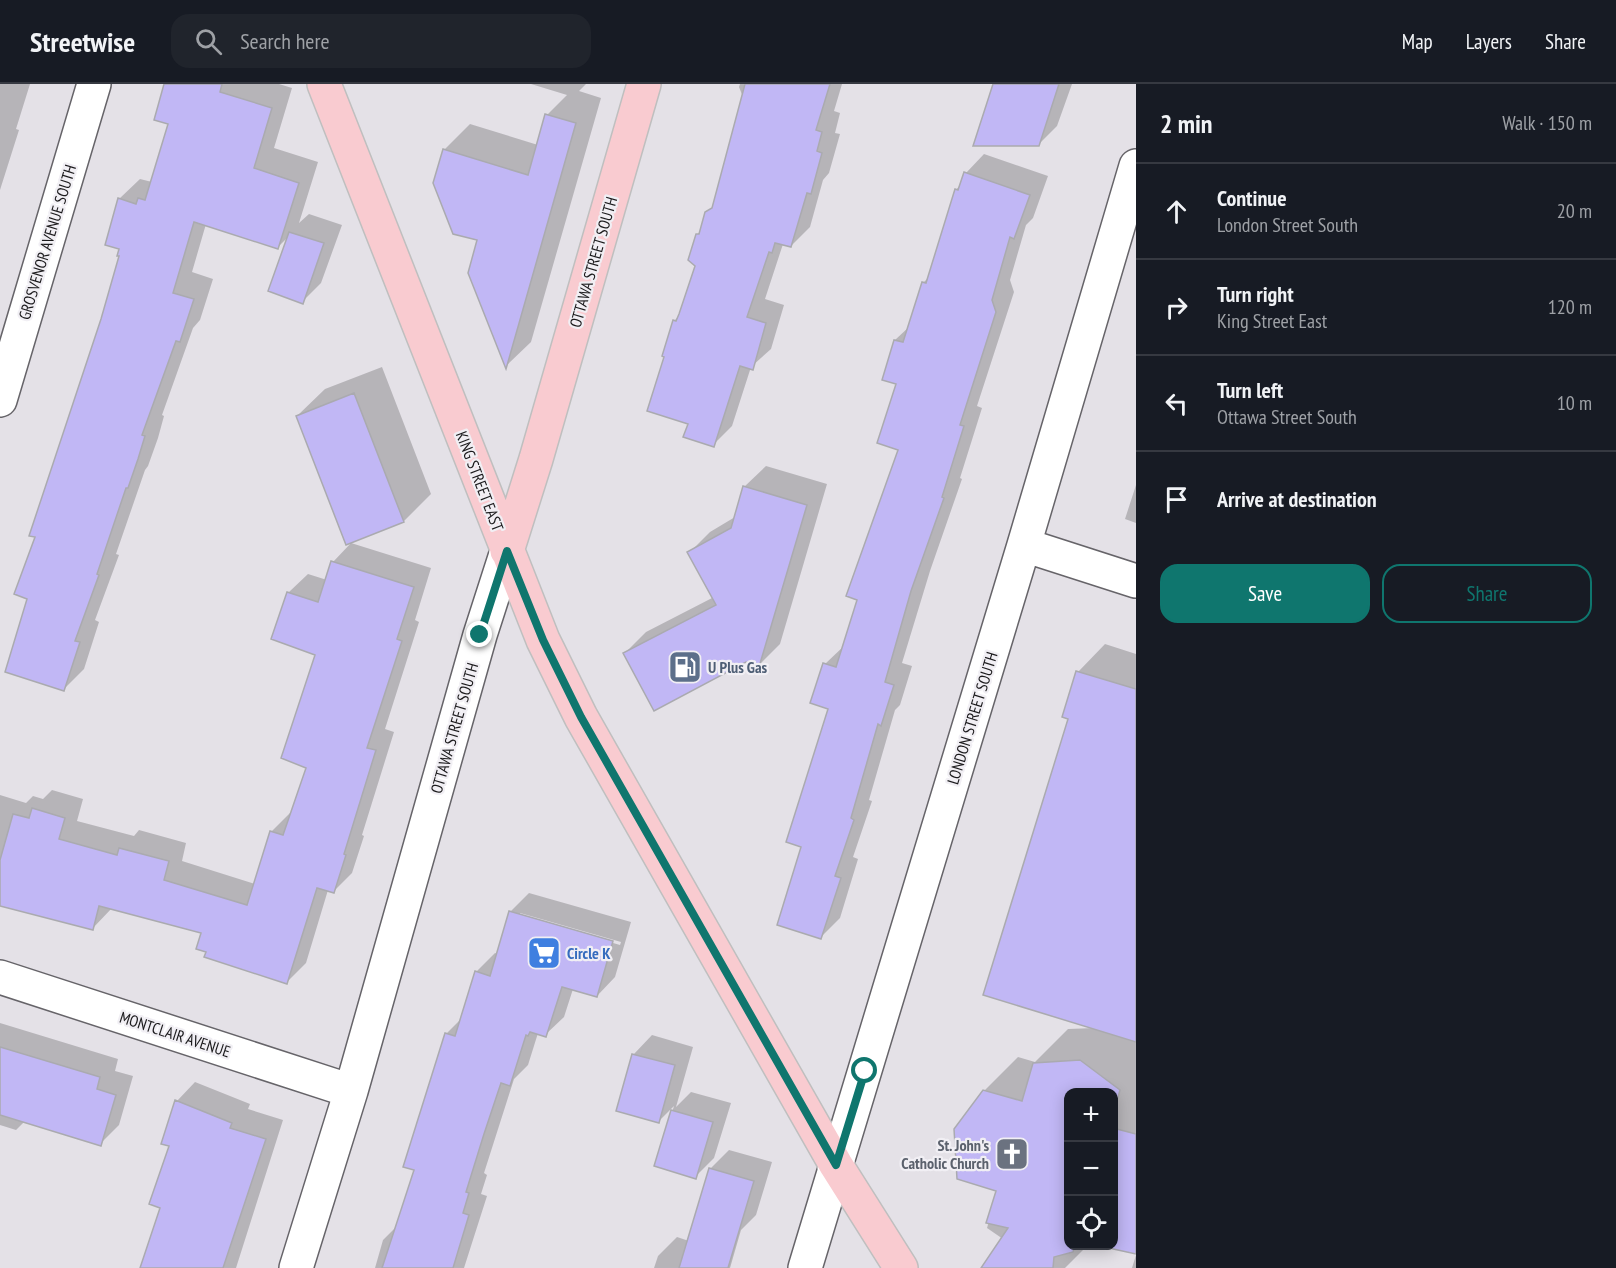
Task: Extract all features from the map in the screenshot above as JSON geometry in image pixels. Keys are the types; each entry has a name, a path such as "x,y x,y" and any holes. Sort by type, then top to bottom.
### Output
{"main road":[{"name":"KING STREET EAST","path":"324,84 543,640 581,717 836,1165 901,1268"},
{"name":"OTTAWA STREET SOUTH","path":"507,551 644,84"}],"street":[{"name":"GROSVENOR AVENUE SOUTH","path":"0,400 94,84"},
{"name":"LONDON STREET SOUTH","path":"805,1268 1136,166"},
{"path":"1024,545 1136,581"},
{"name":"OTTAWA STREET SOUTH","path":"296,1268 351,1091 480,635 507,551"},
{"name":"MONTCLAIR AVENUE","path":"0,977 351,1091"}],"building":[{"path":"164,84 222,84 220,92 272,108 254,168 299,183 278,249 194,222 173,293 194,299 180,342 176,341 142,435 145,436 138,459 128,488 126,488 97,574 99,575 75,641 80,642 64,691 5,672 27,599 14,594 35,537 29,536 101,319 119,256 117,256 119,249 105,245 118,198 136,204 138,198 145,200 168,124 154,120"},
{"path":"745,84 830,84 816,130 822,132 817,151 822,153 811,194 807,193 791,247 775,243 772,253 769,252 747,317 766,323 753,370 740,366 714,447 683,437 688,424 647,411 673,320 676,321 679,314 695,266 688,260 705,212 712,208"},
{"path":"993,84 1059,84 1039,146 973,146"},
{"path":"545,114 576,123 506,369 468,273 477,240 453,234 433,183 443,149 528,175"},
{"path":"964,172 1030,195 1014,239 1010,237 992,300 996,312 960,425 964,426 942,497 944,498 911,591 885,682 894,685 881,726 878,724 851,818 854,820 835,876 841,878 821,939 777,925 801,847 786,842 828,709 810,703 823,663 836,667 857,600 846,596 898,450 877,443 896,384 882,380 894,340 903,342 922,282 926,283 955,189 958,190"},
{"path":"289,232 324,243 303,304 268,291"},
{"path":"354,393 404,522 346,545 296,416"},
{"path":"743,486 807,505 759,667 746,662 654,711 623,653 716,605 687,552 731,528"},
{"path":"331,561 414,587 397,639 402,641 367,748 376,750 334,893 317,888 287,984 204,957 206,952 196,949 201,933 99,906 93,930 0,906 0,860 13,814 29,818 32,808 65,818 59,839 117,855 119,848 169,861 164,880 247,905 270,831 283,835 306,768 281,758 315,655 271,639 287,592 318,602"},
{"path":"1076,671 1136,689 1136,1042 983,995 1068,719 1062,717"},
{"path":"509,911 613,941 597,997 562,987 546,1037 530,1032 528,1036 526,1035 510,1086 501,1083 484,1134 466,1192 469,1193 463,1213 469,1215 453,1268 382,1268 414,1170 403,1167 445,1033 455,1036 475,971 490,976"},
{"path":"0,1047 100,1077 97,1089 116,1095 101,1146 0,1115"},
{"path":"632,1054 675,1065 659,1123 616,1111"},
{"name":"St. John's Catholic Church","path":"1080,1060 1117,1088 1064,1088 1064,1250 1074,1250 1073,1252 1054,1257 1053,1268 981,1268 1008,1228 986,1223 996,1191 957,1179 954,1129 983,1090 1022,1101 1033,1063"},
{"path":"175,1100 232,1123 230,1128 266,1139 223,1268 140,1268 160,1208 149,1204 169,1146 161,1144"},
{"path":"671,1110 713,1122 696,1179 654,1166"},
{"path":"1118,1129 1136,1134 1136,1254 1118,1250"},
{"path":"709,1168 754,1181 728,1268 679,1268"}],"place":[{"name":"U Plus Gas","path":"685,667"},
{"name":"Circle K","path":"544,953"},
{"name":"St. John's Catholic Church","path":"1012,1154"}],"route":[{"path":"480,635 507,551 543,640 581,717 836,1165 865,1071"}]}
